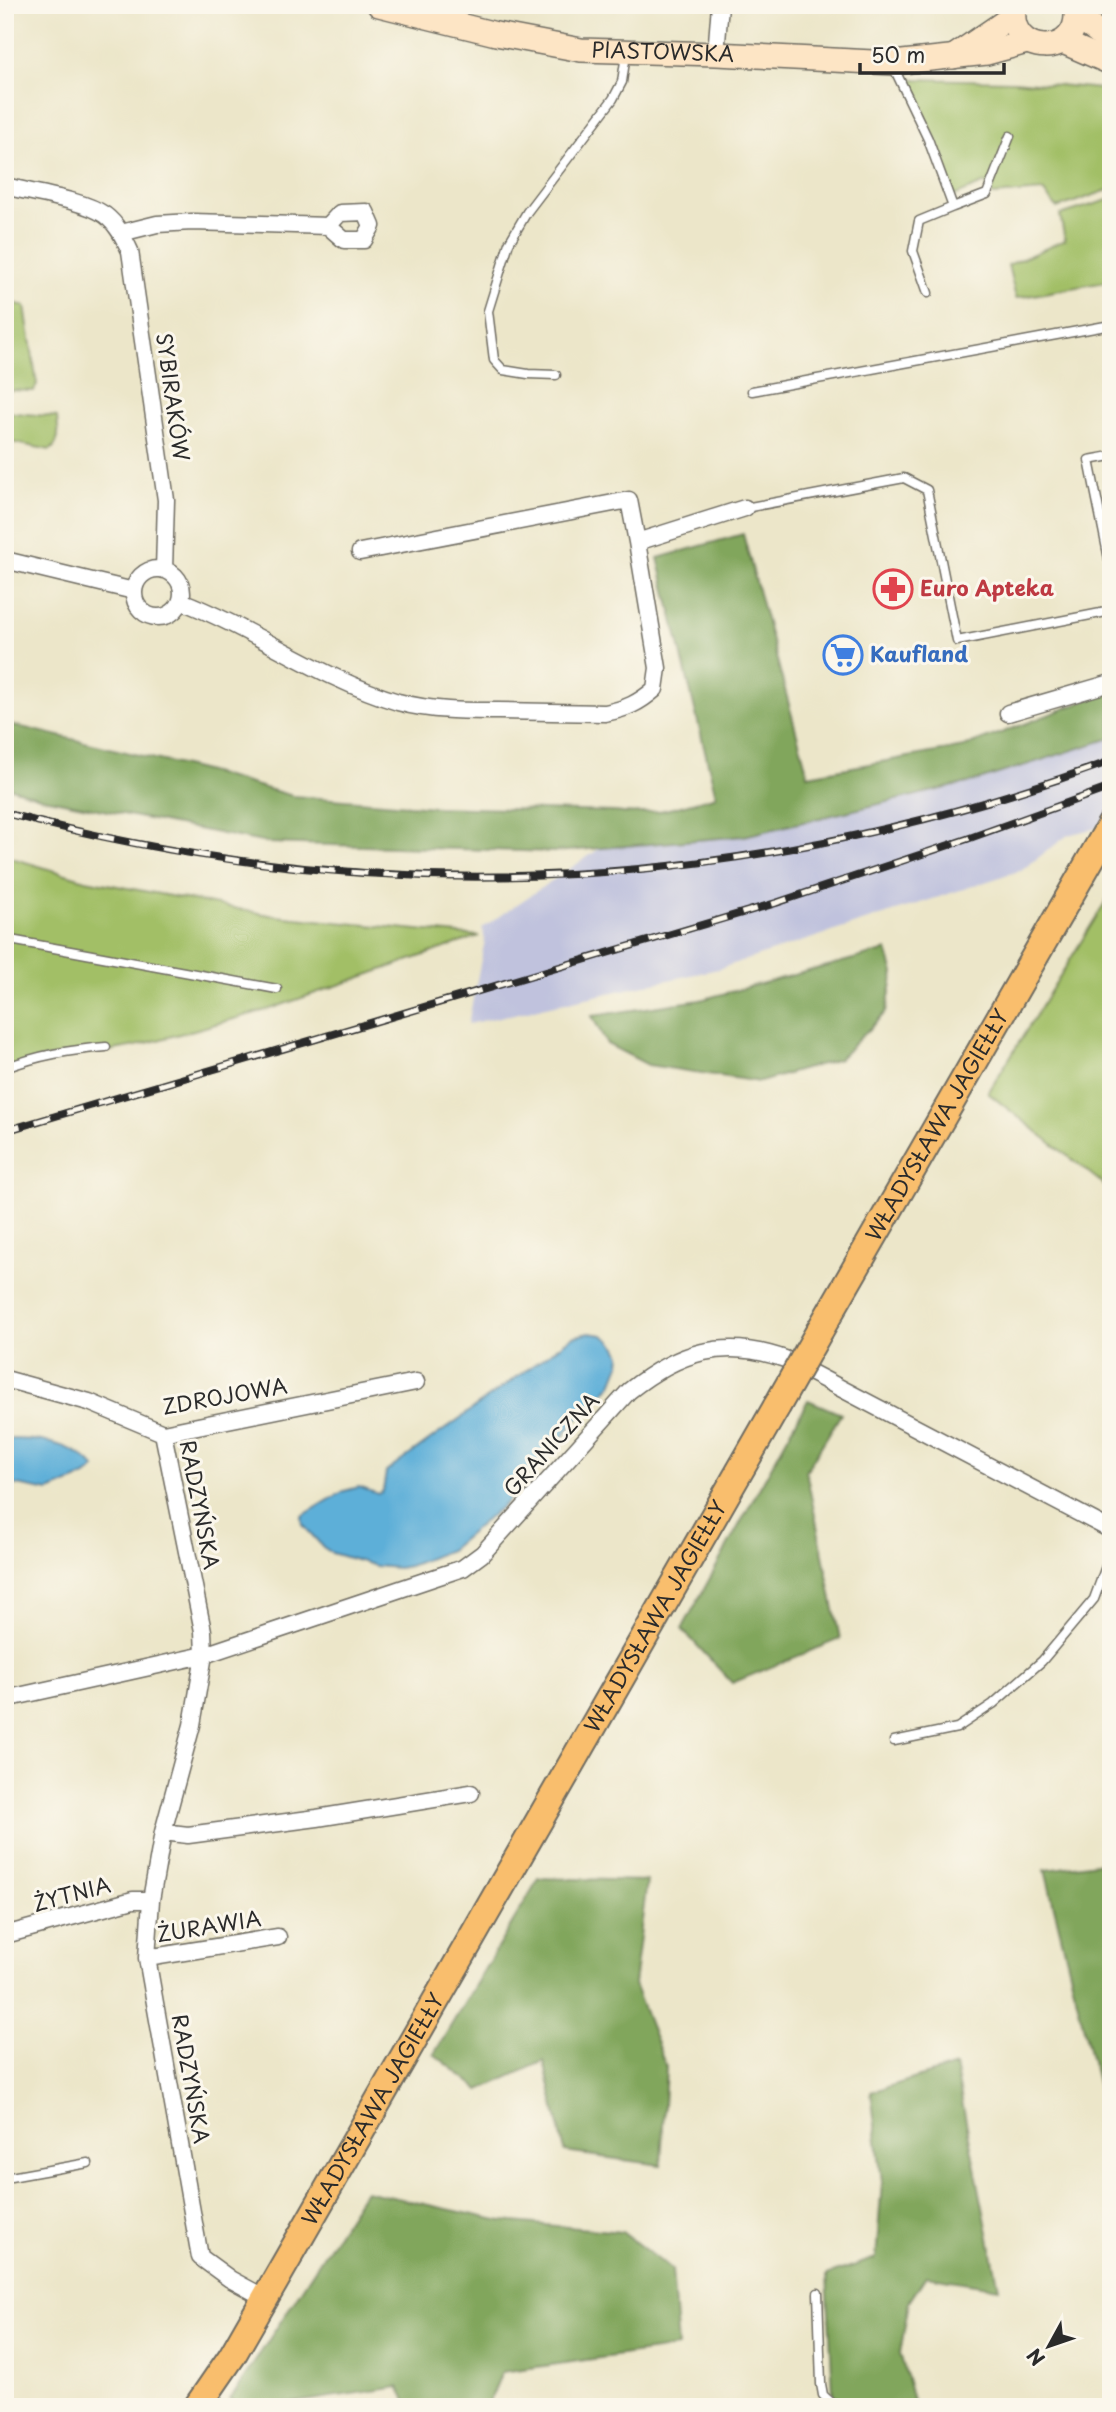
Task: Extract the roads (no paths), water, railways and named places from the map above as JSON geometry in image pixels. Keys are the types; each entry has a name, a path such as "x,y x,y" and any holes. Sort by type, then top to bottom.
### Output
{"main road":[{"name":"WŁADYSŁAWA JAGIEŁŁY","path":"197,2407 232,2356 1111,824"}],"street":[{"name":"PIASTOWSKA","path":"379,5 520,39 581,50 893,63 951,59 1027,42 1045,47 1063,41"},
{"path":"716,54 720,5"},
{"path":"1076,10 1075,25 1063,41 1111,63"},
{"path":"1076,10 1111,43"},
{"path":"1014,11 1015,26 1027,42"},
{"path":"951,59 1014,11"},
{"name":"SYBIRAKÓW","path":"5,186 89,206 106,216 121,233 130,251 166,500 164,570"},
{"path":"121,233 157,224 192,222 328,226"},
{"path":"181,601 216,614 355,687 400,702 442,710 605,713 626,709 655,689 658,668 629,500 360,552"},
{"path":"637,542 745,508"},
{"path":"5,560 134,591"},
{"path":"154,569 164,570 173,574 180,582 181,601 176,610 168,616 158,618 140,610 134,591 137,581 144,573 154,569"},
{"path":"1008,713 1111,683"},
{"name":"GRANICZNA","path":"5,1699 204,1655 463,1569 482,1554 629,1391 671,1362 696,1353 761,1350 785,1359 1111,1530"},
{"name":"ZDROJOWA","path":"5,1378 89,1402 163,1433 416,1382"},
{"name":"RADZYŃSKA","path":"163,1433 203,1631 204,1655 191,1725 163,1832 151,1900 147,1958 200,2257 230,2279 265,2298"},
{"path":"163,1832 188,1835 317,1818 471,1793"},
{"name":"ŻYTNIA","path":"5,1935 132,1900 151,1900"},
{"name":"ŻURAWIA","path":"147,1958 278,1937"}],"lane":[{"path":"556,375 503,370 494,360 488,311 509,243 546,184 613,99 622,82 626,51"},
{"path":"893,63 928,139 953,207"},
{"path":"928,293 913,251 919,221 987,194 1010,136"},
{"path":"752,391 1111,325"},
{"path":"1111,456 1089,460 1111,569"},
{"path":"745,508 904,478 928,490 957,641 1111,611"},
{"path":"5,939 277,989"},
{"path":"5,1068 64,1051 106,1047"},
{"path":"894,1741 957,1728 993,1704 1042,1661 1094,1599 1111,1553"},
{"path":"5,2178 88,2163"},
{"path":"818,2293 821,2385 823,2395 836,2407"}],"water":[{"path":"589,1333 603,1335 617,1347 621,1355 612,1384 561,1439 545,1452 506,1503 450,1550 409,1566 376,1566 332,1553 303,1525 302,1516 344,1491 359,1487 378,1494 383,1491 386,1472 572,1337"},
{"path":"5,1439 54,1443 77,1452 95,1468 86,1476 49,1491 5,1483"}],"railway":[{"path":"5,813 145,845 285,866 424,876 562,875 700,863 837,839 974,806 1111,761"},
{"path":"5,1131 776,903 1111,787"}],"place":[{"name":"Euro Apteka","path":"893,589"},
{"name":"Kaufland","path":"843,655"}]}
